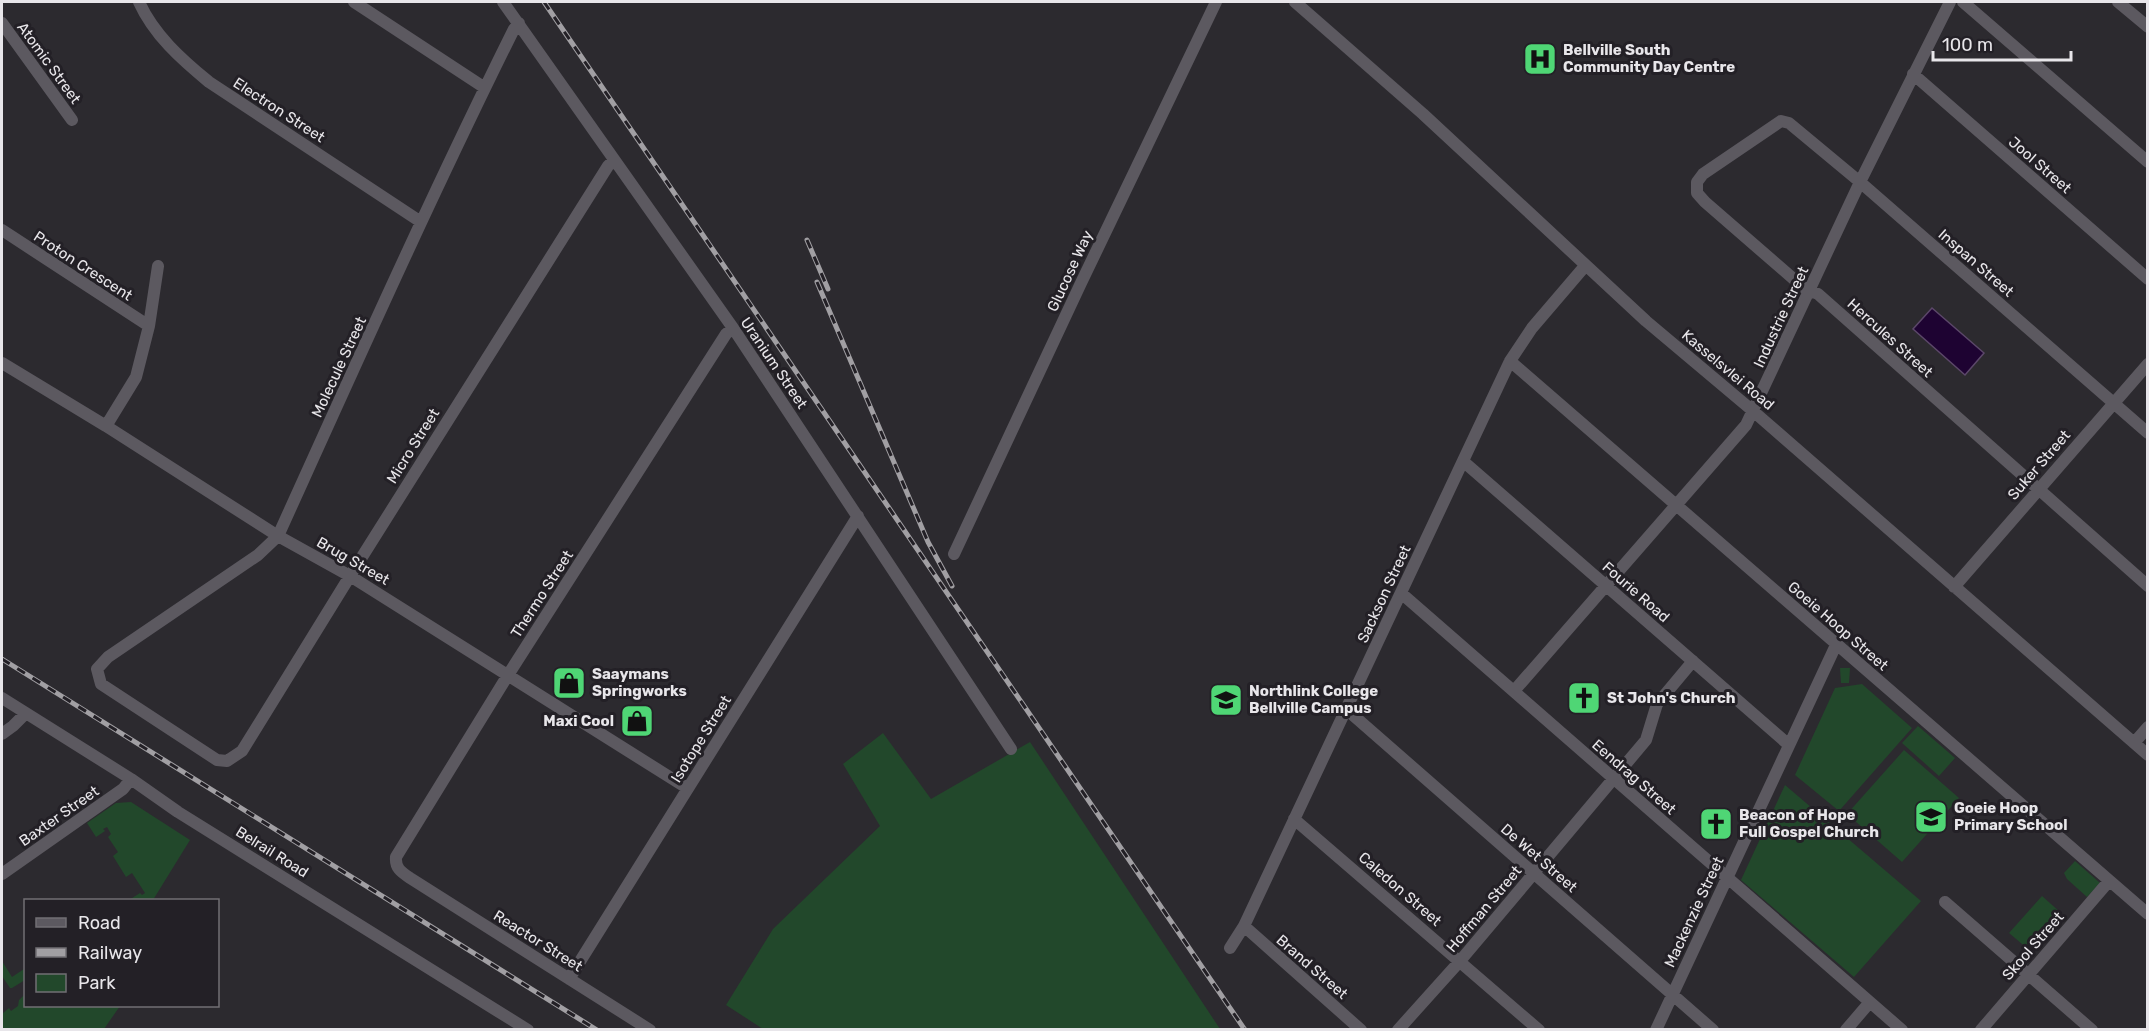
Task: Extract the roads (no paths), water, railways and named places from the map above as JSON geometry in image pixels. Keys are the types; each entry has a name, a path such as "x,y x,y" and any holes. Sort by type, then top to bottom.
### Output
{"street":[{"name":"Electron Street","path":"140,2 146,16 164,39 186,63 209,82 422,222"},
{"path":"354,2 484,88"},
{"name":"Uranium Street","path":"503,2 733,328 1011,748"},
{"name":"Glucose Way","path":"954,554 1070,305 1216,2"},
{"name":"Kasselsvlei Road","path":"1295,2 1423,114 1585,266 1695,364 1753,411 2148,755"},
{"name":"Industrie Street","path":"1514,691 1746,425 1860,182 1950,2"},
{"path":"1963,2 2148,162"},
{"path":"2118,2 2148,27"},
{"name":"Atomic Street","path":"2,23 72,120"},
{"name":"Molecule Street","path":"242,751 227,760 218,759 106,688 98,680 99,666 108,657 258,555 278,536 484,88 519,23"},
{"name":"Jool Street","path":"1913,74 2148,279"},
{"name":"Inspan Street","path":"1781,121 1794,126 1860,182 2148,433"},
{"name":"Hercules Street","path":"1781,121 1703,174 1696,182 1697,193 1793,279 1818,294 2148,586"},
{"name":"Micro Street","path":"242,751 608,166 614,160"},
{"name":"Proton Crescent","path":"2,230 149,326"},
{"name":"Proton Crescent","path":"106,426 136,377 149,326 158,266"},
{"name":"Sackson Street","path":"1230,948 1244,926 1510,361 1532,327 1585,266"},
{"name":"Thermo Street","path":"410,878 400,872 396,862 401,848 508,675 726,334 733,328"},
{"name":"Goeie Hoop Street","path":"1510,361 2148,914"},
{"name":"Brug Street","path":"2,363 106,426 278,536 350,576 687,788"},
{"name":"Suker Street","path":"1954,587 2148,364"},
{"name":"Fourie Road","path":"1464,462 1789,745"},
{"name":"Isotope Street","path":"569,979 858,516"},
{"name":"Eendrag Street","path":"1401,594 1902,1029"},
{"name":"Mackenzie Street","path":"1656,1029 1836,645"},
{"name":"Hoffman Street","path":"1398,1029 1460,961 1646,740 1657,704 1693,661"},
{"name":"Belrail Road","path":"2,698 131,779 178,812 528,1029"},
{"name":"De Wet Street","path":"1346,709 1713,1029"},
{"path":"2,734 14,726 26,712"},
{"path":"2134,743 2148,727"},
{"name":"Baxter Street","path":"2,874 123,789 131,779"},
{"name":"Caledon Street","path":"1294,819 1539,1029"},
{"name":"Reactor Street","path":"410,878 650,1029"},
{"name":"Skool Street","path":"1981,1029 2109,881"},
{"path":"1945,902 2092,1029"},
{"name":"Brand Street","path":"1244,926 1361,1029"},
{"path":"1846,1029 1870,1002"}],"railway":[{"path":"544,2 1245,1030"},
{"path":"807,240 828,289"},
{"path":"817,282 928,542 952,586"},
{"path":"2,659 597,1030"}],"place":[{"name":"Bellville South Community Day Centre","path":"1540,59"},
{"name":"Saaymans Springworks","path":"569,683"},
{"name":"St John's Church","path":"1584,698"},
{"name":"Northlink College Bellville Campus","path":"1226,700"},
{"name":"Maxi Cool","path":"637,721"},
{"name":"Goeie Hoop Primary School","path":"1931,817"},
{"name":"Beacon of Hope Full Gospel Church","path":"1716,824"}]}
